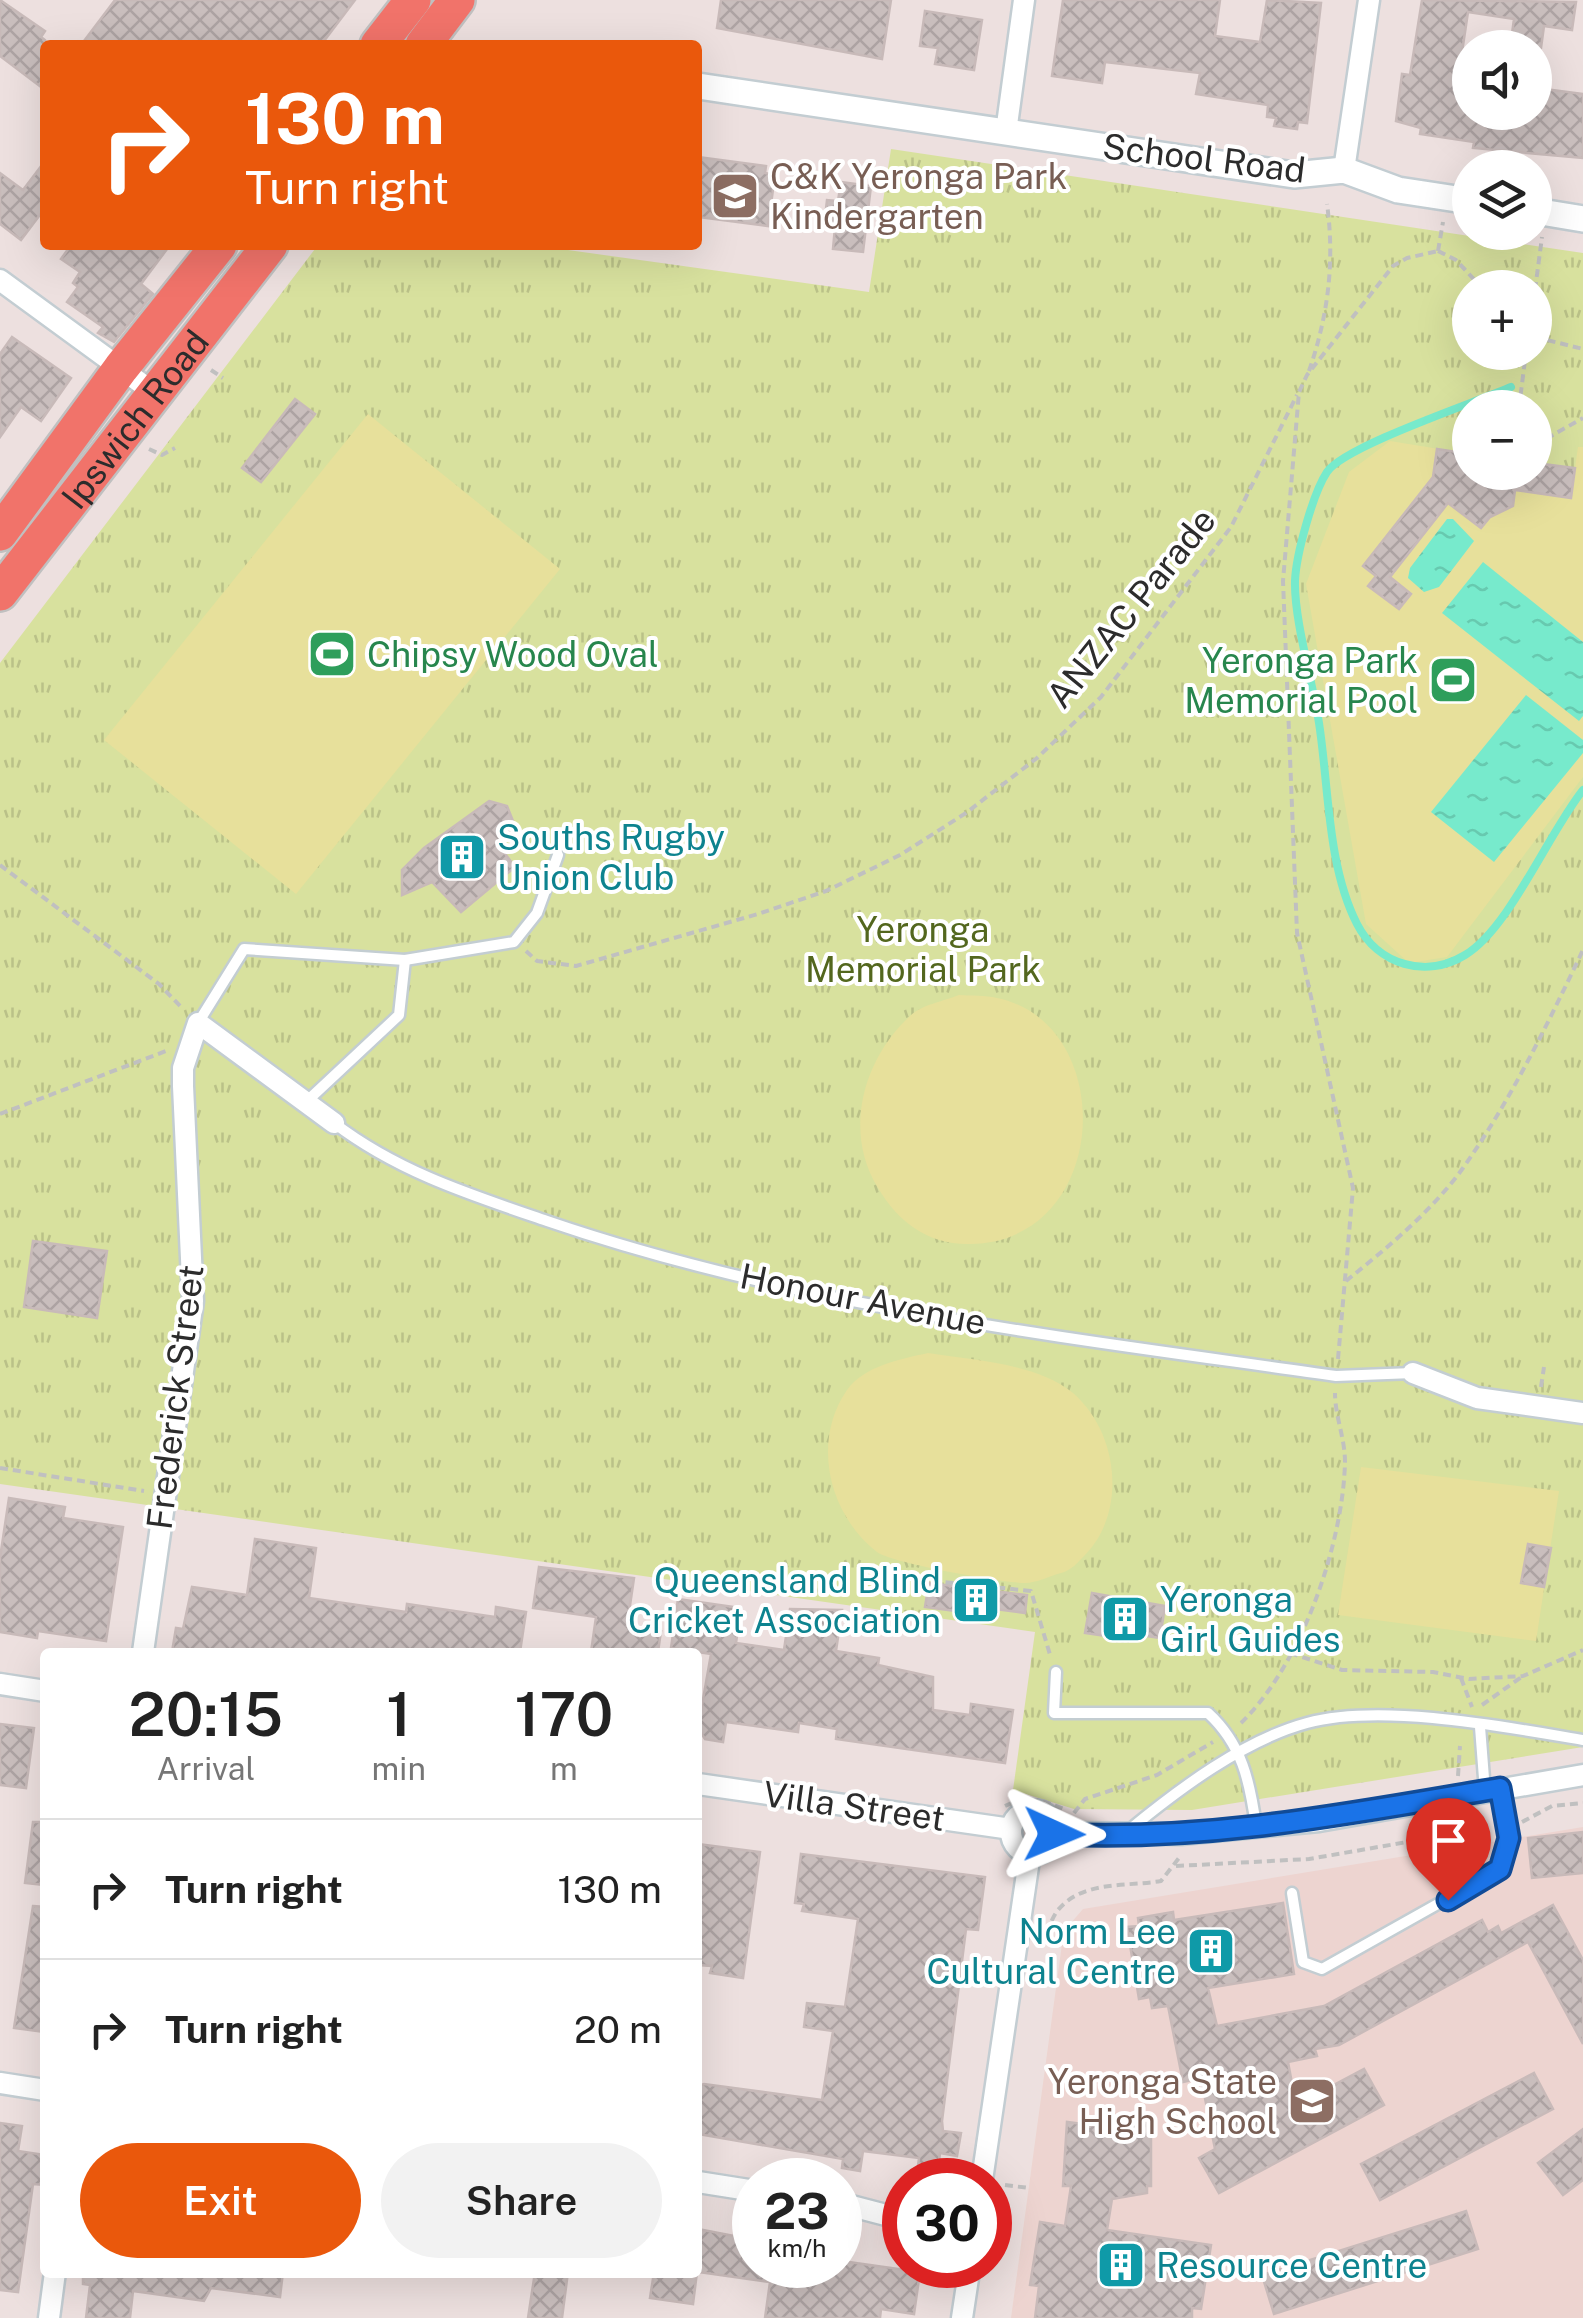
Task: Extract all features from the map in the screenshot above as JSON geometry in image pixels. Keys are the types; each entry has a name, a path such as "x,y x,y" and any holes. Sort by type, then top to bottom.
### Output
{"highway":[{"path":"384,38 413,0"},
{"path":"431,40 457,0"},
{"name":"Ipswich Road","path":"0,534 121,368 215,250"},
{"name":"Ipswich Road","path":"0,593 266,250"}],"street":[{"path":"1006,132 1024,0"},
{"path":"1344,170 1369,0"},
{"name":"School Road","path":"702,87 1294,174 1344,170 1398,190 1452,199"},
{"path":"1552,222 1583,219"},
{"path":"0,280 153,392"},
{"name":"Frederick Street","path":"144,1648 193,1301 183,1086 198,1023"},
{"name":"Honour Avenue","path":"198,1023 334,1123"},
{"name":"Honour Avenue","path":"1413,1373 1477,1398 1583,1413"},
{"path":"0,1684 40,1689"},
{"path":"1054,1834 1256,1827 1583,1775"},
{"name":"Villa Street","path":"702,1785 1011,1829"},
{"path":"1032,1810 1046,1814 1054,1834 1044,1850 1030,1853 1018,1848 1011,1829 1018,1816 1032,1810"},
{"path":"992,2158 1030,1853"},
{"path":"0,2083 40,2089"},
{"path":"702,2183 732,2187"},
{"path":"48,2318 54,2278"},
{"path":"962,2318 967,2288"}],"lane":[{"path":"198,1023 244,949 405,960 514,942 537,913 558,855"},
{"path":"306,1102 398,1015 405,960"},
{"name":"Honour Avenue","path":"334,1123 402,1168 627,1248 867,1306 1336,1376 1413,1373"},
{"path":"1056,1672 1054,1713 1208,1713 1229,1732 1239,1754 1256,1827"},
{"path":"1125,1834 1239,1754 1304,1724 1332,1718 1384,1716 1583,1740"},
{"path":"1292,1893 1304,1962 1322,1969 1500,1869 1509,1838 1493,1790 1480,1727"}],"path":[{"path":"1308,375 1328,304 1332,240 1326,204"},
{"path":"1438,252 1443,221"},
{"path":"1308,375 1393,266 1407,258 1438,252 1456,260 1465,270"},
{"path":"1552,341 1583,349"},
{"path":"207,367 224,378"},
{"name":"ANZAC Parade","path":"514,942 537,961 558,966 636,952 826,891 900,855 966,813 1037,758 1101,697 1231,527 1308,375"},
{"path":"1240,1724 1290,1653 1312,1606 1340,1511 1345,1460 1335,1407 1352,1188 1298,933 1283,581 1298,392"},
{"path":"1552,436 1583,418"},
{"path":"145,446 162,455 175,448"},
{"path":"0,865 158,984 180,1006"},
{"path":"1346,1281 1405,1231 1462,1170 1529,1061 1583,950"},
{"path":"0,1114 190,1044"},
{"path":"1540,1396 1544,1367"},
{"path":"0,1468 166,1494"},
{"path":"888,1582 924,1586 924,1580 1031,1591 1056,1672"},
{"path":"1461,1678 1474,1711 1523,1676 1583,1650"},
{"path":"1290,1653 1342,1670 1433,1672 1461,1678 1523,1676"},
{"path":"1000,1808 1020,1798 1034,1798 1074,1814 1085,1798 1157,1775 1222,1736"},
{"path":"1458,1778 1460,1746"},
{"path":"1518,1824 1552,1806 1583,1803"},
{"path":"1467,1821 1470,1832"},
{"path":"1176,1866 1309,1860 1494,1827"},
{"path":"1030,1950 1043,1942 1056,1911 1076,1894 1096,1887 1162,1881 1176,1866 1182,1846"},
{"path":"1012,2185 1029,2188"}],"shaded area":[{"name":"Chipsy Wood Oval","path":"368,414 560,569 296,894 104,740"},
{"name":"Yeronga Park Memorial Pool","path":"1390,441 1452,451 1452,490 1552,490 1552,465 1575,468 1578,447 1583,447 1583,777 1447,957 1409,963 1366,924 1306,584 1349,472"},
{"path":"959,995 997,998 1037,1016 1064,1047 1080,1086 1082,1130 1073,1172 1051,1208 1017,1234 970,1244 928,1236 895,1212 867,1166 860,1120 870,1075 894,1033 920,1009"},
{"path":"928,1353 1004,1364 1041,1375 1073,1393 1100,1429 1112,1473 1107,1517 1085,1555 1065,1572 1025,1583 924,1567 877,1552 847,1518 837,1498 828,1454 836,1410 847,1390 863,1375"},
{"path":"1361,1467 1559,1491 1536,1641 1338,1615"},
{"name":"Yeronga State High School","path":"1583,1827 1583,2318 1011,2318 1062,1944 1070,1924 1083,1909"}],"green space":[{"name":"Yeronga Memorial Park","path":"891,149 1452,233 1452,250 1552,248 1583,253 1583,1747 1192,1810 1074,1809 1013,1790 1035,1632 0,1484 0,663 314,250 568,250 869,292"}],"water":[{"path":"1447,519 1453,519 1474,541 1439,587 1424,592 1408,578 1410,568"},
{"path":"1483,562 1583,642 1583,716 1579,721 1442,613"},
{"path":"1526,695 1583,740 1583,753 1494,862 1431,812"}],"building":[{"path":"0,0 45,31 41,37 45,40 40,40 40,86 0,56"},
{"path":"115,0 355,0 325,40 85,40"},
{"path":"721,0 891,0 882,59 717,28"},
{"path":"1063,0 1220,0 1215,36 1260,42 1267,0 1321,3 1307,123 1298,122 1297,129 1274,126 1276,118 1267,117 1268,105 1196,94 1200,73 1105,62 1102,83 1052,76"},
{"path":"1422,0 1576,2 1572,30 1544,26 1543,30 1512,30 1514,19 1468,12 1465,30 1452,30 1452,130 1552,130 1552,90 1583,94 1583,158 1552,155 1552,150 1473,148 1474,142 1420,134 1421,128 1396,121 1402,74 1410,75"},
{"path":"925,11 982,20 974,70 935,64 938,48 920,46"},
{"name":"C&K Yeronga Park Kindergarten","path":"702,158 766,166 765,173 775,175 768,226 702,218"},
{"path":"40,168 40,215 21,240 0,224 0,173 23,190"},
{"path":"841,182 871,186 863,252 833,249 835,227 824,226 827,200 838,201"},
{"path":"67,250 166,250 141,284 153,294 114,342 98,333 103,327 67,302 78,287 73,283 80,272 61,259"},
{"path":"12,337 71,378 41,421 21,407 0,437 0,354"},
{"path":"295,399 315,414 261,482 242,468"},
{"path":"1437,449 1452,451 1452,490 1515,490 1513,506 1490,517 1481,528 1448,503 1390,577 1411,594 1399,609 1368,586 1376,576 1363,566 1433,477"},
{"path":"1552,465 1575,468 1571,498 1515,490 1552,490"},
{"name":"Souths Rugby Union Club","path":"489,801 507,806 515,826 498,844 515,867 461,912 432,882 402,895 402,870 424,848"},
{"path":"33,1241 107,1251 97,1318 24,1307"},
{"path":"9,1498 65,1507 63,1518 123,1527 106,1641 38,1631 37,1638 0,1632 0,1558"},
{"path":"255,1539 316,1548 309,1598 406,1612 407,1604 495,1617 496,1607 526,1612 521,1648 173,1648 176,1628 183,1629 192,1587 247,1595"},
{"path":"1528,1544 1551,1548 1544,1587 1521,1583"},
{"path":"539,1567 634,1578 627,1626 661,1631 659,1648 592,1648 596,1617 533,1608"},
{"name":"Queensland Blind Cricket Association","path":"929,1583 1027,1595 1025,1613 972,1606 971,1613 925,1607"},
{"name":"Yeronga Girl Guides","path":"1092,1593 1165,1606 1160,1638 1121,1632 1120,1638 1085,1633"},
{"path":"678,1599 741,1608 736,1643 784,1650 790,1609 842,1610 836,1651 879,1658 878,1665 933,1677 933,1710 970,1715 971,1704 1013,1710 1005,1763 836,1739 837,1729 799,1723 798,1732 726,1722 723,1742 705,1739 702,1705 711,1654 702,1653 702,1648 671,1648"},
{"path":"0,1724 34,1728 26,1788 0,1785"},
{"path":"33,1822 40,1822 40,1884 25,1883"},
{"path":"1583,1832 1583,1873 1532,1878 1528,1838"},
{"path":"702,1845 760,1852 743,1978 710,1973 712,1966 702,1965"},
{"path":"801,1854 985,1877 978,1930 966,1929 942,2121 943,2131 961,2133 957,2156 940,2153 939,2158 919,2158 863,2151 862,2158 837,2158 702,2135 704,2084 822,2100 833,2031 804,2027 807,2003 845,2007 858,1919 802,1911 804,1904 795,1903"},
{"path":"1283,1903 1294,1974 1208,1988 1217,2026 1324,2006 1482,1920 1488,1932 1498,1926 1501,1933 1553,1905 1583,1960 1583,2044 1528,1942 1339,2045 1315,2049 1317,2056 1288,2062 1296,2105 1364,2069 1384,2105 1219,2193 1199,2158 1215,2149 1201,2078 1183,2082 1168,2006 1152,2008 1150,1997 1139,1999 1127,1927 1139,1926 1138,1918 1173,1912 1174,1920"},
{"path":"33,1906 40,1907 40,2031 14,2028"},
{"path":"1534,2073 1553,2109 1380,2200 1361,2164"},
{"path":"1106,2117 1147,2121 1147,2131 1151,2132 1151,2186 1147,2186 1147,2193 1112,2199 1107,2230 1211,2245 1201,2309 1192,2308 1192,2318 1035,2318 1039,2286 1030,2285 1040,2222 1065,2226 1071,2186 1063,2186 1067,2122 1106,2127"},
{"path":"0,2123 22,2126 18,2151 40,2154 40,2185 33,2184 18,2292 0,2290"},
{"path":"1583,2129 1583,2180 1563,2195 1538,2163"},
{"path":"1466,2211 1478,2249 1274,2314 1262,2275"},
{"path":"702,2230 732,2236 732,2277 702,2273"},
{"path":"862,2264 882,2267 882,2288 918,2288 914,2314 881,2309 880,2318 765,2318 769,2288 862,2288"},
{"path":"83,2278 282,2278 280,2297 211,2288 204,2301 133,2291 130,2318 86,2318 90,2285 83,2284"},
{"path":"534,2278 567,2278 562,2318 528,2318"},
{"path":"653,2278 696,2278 693,2304 650,2298"}],"waterway":[{"path":"1511,387 1383,438 1339,462 1327,472 1306,525 1296,570 1297,614 1319,723 1334,851 1357,924 1377,950 1404,964 1435,966 1465,955 1497,924 1583,790"}],"place":[{"name":"C&K Yeronga Park Kindergarten","path":"735,196"},
{"name":"Chipsy Wood Oval","path":"332,654"},
{"name":"Yeronga Park Memorial Pool","path":"1453,680"},
{"name":"Souths Rugby Union Club","path":"462,857"},
{"name":"Queensland Blind Cricket Association","path":"976,1600"},
{"name":"Yeronga Girl Guides","path":"1125,1619"},
{"name":"Norm Lee Cultural Centre","path":"1211,1951"},
{"name":"Yeronga State High School","path":"1312,2101"},
{"name":"Resource Centre","path":"1121,2265"}],"route":[{"path":"1054,1834 1217,1832 1319,1820 1500,1788 1509,1838 1500,1869 1448,1900"}]}
